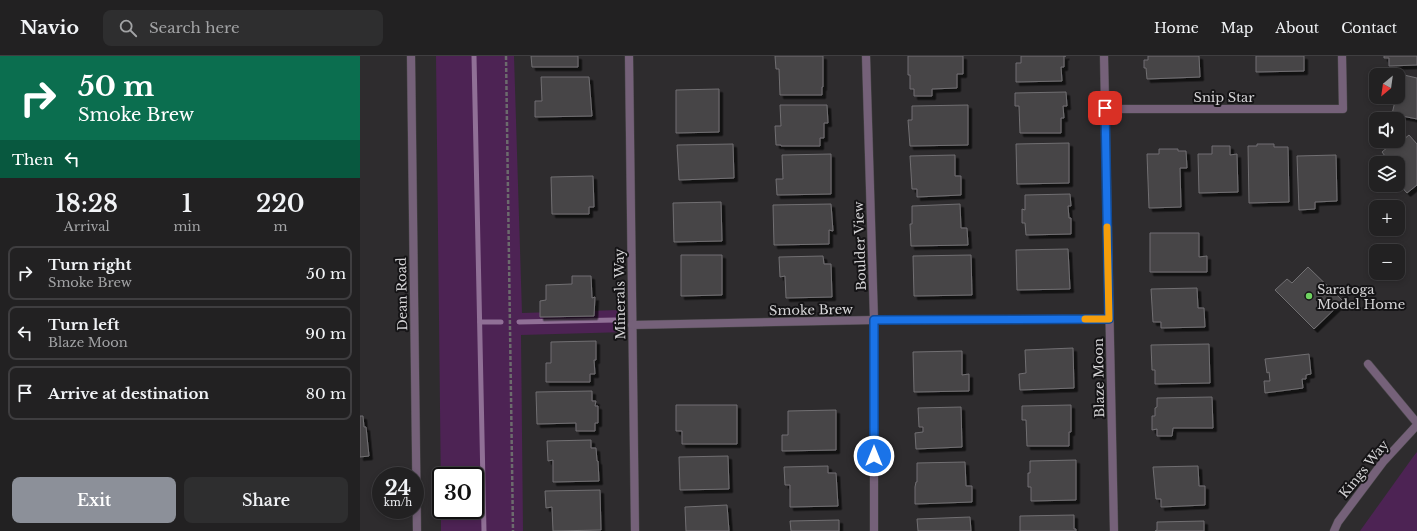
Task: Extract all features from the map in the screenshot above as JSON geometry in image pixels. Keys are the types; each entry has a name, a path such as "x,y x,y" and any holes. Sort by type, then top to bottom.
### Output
{"street":[{"name":"Dean Road","path":"411,56 417,531"},
{"name":"Minerals Way","path":"630,56 635,531"},
{"name":"Boulder View","path":"866,56 874,320 874,531"},
{"name":"Blaze Moon","path":"1104,56 1114,531"},
{"name":"Snip Star","path":"1105,108 1343,109 1342,56"},
{"name":"Smoke Brew","path":"632,325 874,320 1109,319"},
{"path":"1368,364 1417,424"},
{"name":"Kings Way","path":"1334,531 1338,522 1384,462 1417,424"}],"path":[{"path":"506,56 513,531"}],"shaded area":[{"path":"436,56 514,56 522,313 620,310 627,332 521,335 523,531 441,531 441,519 484,519 484,467 441,467"},
{"path":"1417,452 1417,531 1360,531 1413,457"}],"building":[{"path":"531,56 578,56 578,67 532,67"},
{"path":"775,56 823,56 822,95 780,95 779,69 776,69"},
{"path":"908,56 963,56 963,74 957,74 957,88 932,89 932,96 914,96 914,89 910,89"},
{"path":"1021,56 1064,56 1064,67 1061,67 1062,81 1016,82 1016,63 1021,63"},
{"path":"1148,56 1199,56 1200,77 1147,79 1146,68 1144,68 1144,60 1148,60"},
{"path":"1256,56 1304,56 1304,71 1256,72"},
{"path":"1384,56 1417,56 1417,65 1389,66 1389,58 1384,58"},
{"path":"1405,75 1417,78 1417,119 1405,117 1405,112 1392,112 1394,104 1405,104"},
{"path":"541,77 589,77 592,116 535,117 535,101 542,101"},
{"path":"719,89 719,132 676,133 676,90"},
{"path":"1066,92 1067,106 1063,106 1064,118 1061,118 1061,133 1020,133 1019,106 1015,106 1015,93"},
{"path":"780,105 827,105 828,123 824,123 824,138 820,138 820,146 776,145 775,126 781,126"},
{"path":"968,105 968,145 910,146 908,120 912,120 912,106"},
{"path":"1409,135 1417,144 1417,185 1407,193 1405,191 1405,156 1385,156 1382,152 1387,148 1405,148 1405,138"},
{"path":"1069,143 1069,183 1017,184 1016,144"},
{"path":"733,144 734,178 679,180 677,145"},
{"path":"1257,144 1274,144 1274,147 1288,147 1289,202 1249,203 1248,146 1257,146"},
{"path":"1212,146 1230,146 1230,155 1237,154 1238,192 1199,193 1198,154 1212,154"},
{"path":"1159,149 1178,149 1178,151 1186,151 1187,168 1180,168 1181,207 1149,208 1147,154 1159,154"},
{"path":"831,154 831,194 777,195 776,179 783,179 782,155"},
{"path":"955,155 955,176 961,176 961,195 917,197 917,189 912,189 910,156"},
{"path":"1336,155 1337,201 1315,202 1315,209 1299,210 1297,156"},
{"path":"593,176 594,207 589,207 589,214 552,214 551,177"},
{"path":"1070,194 1071,206 1068,206 1069,218 1071,218 1071,234 1026,235 1025,223 1022,223 1022,209 1025,210 1025,195"},
{"path":"721,202 722,241 674,242 673,203"},
{"path":"831,204 833,231 829,230 829,244 774,245 773,205"},
{"path":"960,204 961,228 967,228 968,245 911,246 910,224 912,224 912,206"},
{"path":"1150,233 1199,233 1199,257 1207,256 1207,272 1150,272"},
{"path":"1068,249 1070,289 1017,290 1016,250"},
{"path":"681,255 722,255 722,295 681,296"},
{"path":"971,255 972,295 914,296 913,256"},
{"path":"823,256 824,264 831,264 832,297 786,298 785,276 780,277 779,257"},
{"name":"Saratoga Model Home","path":"1308,267 1343,301 1314,329 1275,290 1287,279 1292,283"},
{"path":"572,276 591,276 592,298 595,297 594,316 540,317 540,301 546,300 546,285 572,284"},
{"path":"1197,288 1198,308 1204,308 1205,327 1161,328 1161,322 1153,322 1151,289"},
{"path":"596,341 596,360 594,360 595,374 590,374 590,382 546,382 546,363 551,363 551,342"},
{"path":"1209,344 1210,383 1155,384 1155,370 1152,370 1151,345"},
{"path":"1073,348 1074,388 1020,390 1019,374 1026,373 1025,350"},
{"path":"962,351 962,375 969,374 969,391 914,392 913,352"},
{"path":"1309,354 1311,374 1306,375 1306,379 1302,379 1303,388 1265,393 1264,381 1270,381 1265,359"},
{"path":"592,391 592,401 596,401 595,406 598,406 598,423 595,423 595,431 576,431 576,423 537,424 536,392"},
{"path":"1212,397 1213,428 1173,428 1172,436 1157,436 1157,429 1152,430 1152,416 1155,416 1157,398"},
{"path":"676,405 737,405 737,444 682,444 682,431 676,431"},
{"path":"1071,405 1071,432 1069,432 1069,446 1027,446 1026,420 1022,420 1022,406"},
{"path":"961,407 962,447 916,449 915,433 923,432 923,427 919,427 918,408"},
{"path":"836,410 836,450 782,451 782,435 788,435 788,411"},
{"path":"360,416 363,416 364,427 366,427 369,456 360,457"},
{"path":"591,440 591,448 596,448 599,481 553,482 553,460 548,461 547,441"},
{"path":"728,456 729,489 680,490 679,457"},
{"path":"1076,460 1076,500 1031,501 1031,487 1028,487 1030,461"},
{"path":"965,462 966,486 972,486 972,502 915,504 917,463"},
{"path":"828,466 828,473 836,473 838,506 790,507 790,485 785,485 784,467"},
{"path":"1198,466 1199,486 1205,486 1205,505 1161,507 1161,499 1156,499 1153,467"},
{"path":"600,490 601,530 553,531 552,507 546,508 545,491"},
{"path":"727,505 729,531 686,531 685,507"},
{"path":"1074,515 1074,529 1076,529 1076,531 1020,531 1020,516"},
{"path":"970,517 971,531 918,531 917,519"},
{"path":"839,520 839,531 791,531 790,521"},
{"path":"1204,521 1204,531 1155,531 1157,530 1157,522"}],"waterway":[{"path":"474,56 484,531"},
{"path":"519,322 615,320"},
{"path":"480,322 501,322"}],"slow traffic":[{"path":"1085,319 1109,319 1107,227"}],"place":[{"name":"Saratoga Model Home","path":"1309,296"}],"route":[{"path":"874,456 874,320 1109,319 1105,108"}]}
